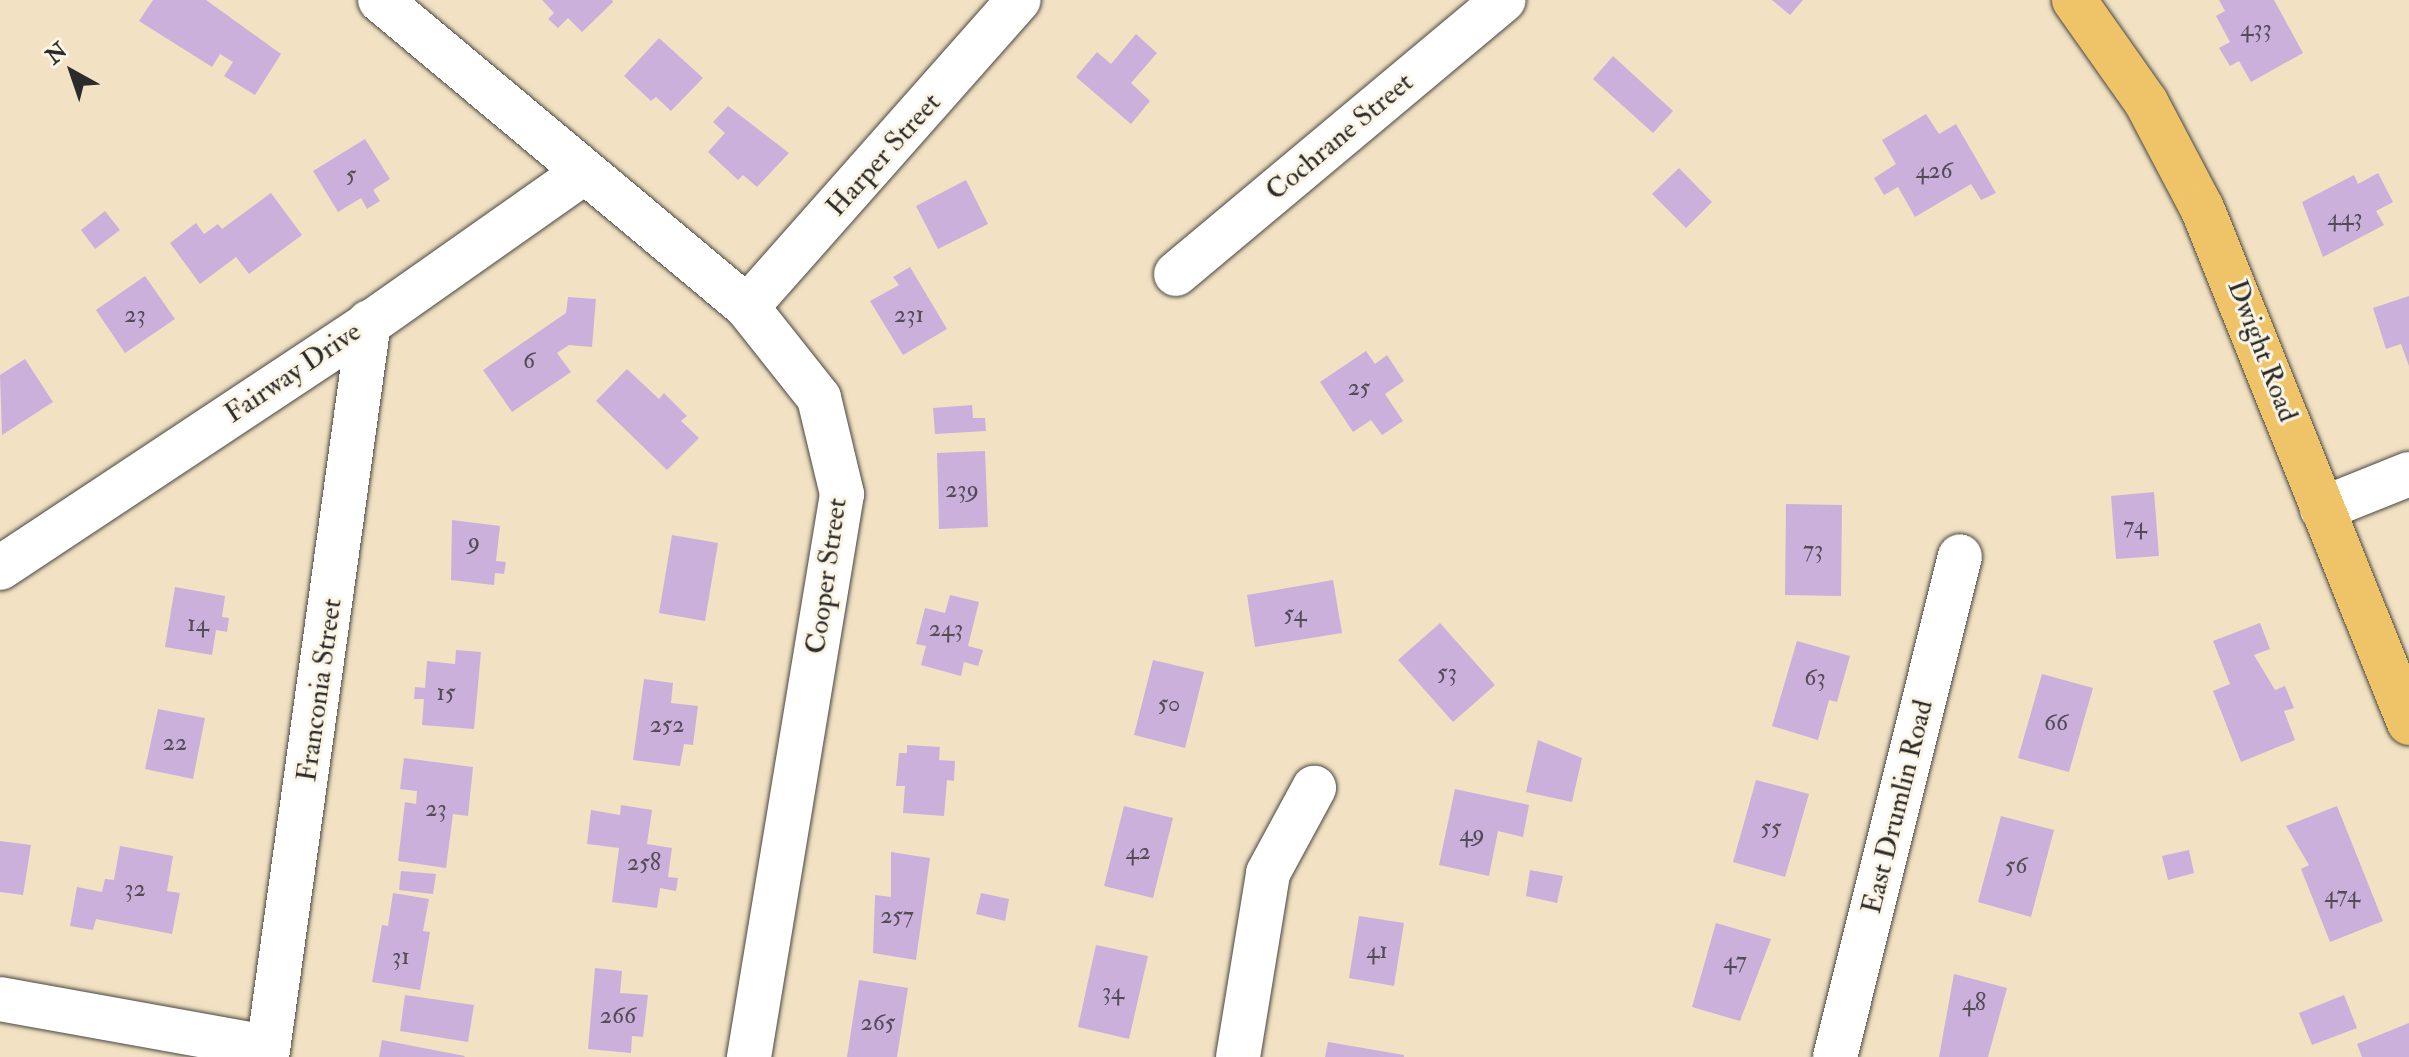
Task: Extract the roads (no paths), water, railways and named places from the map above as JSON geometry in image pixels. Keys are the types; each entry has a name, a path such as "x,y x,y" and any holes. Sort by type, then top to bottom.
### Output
{"main road":[{"name":"Dwight Road","path":"2074,0 2124,67 2186,174 2233,277 2409,723"}],"street":[{"name":"Cooper Street","path":"380,0 583,173 747,307 819,398 842,494 749,1057"},
{"name":"Harper Street","path":"747,307 1019,0"},
{"name":"Cochrane Street","path":"1176,274 1504,0"},
{"name":"Fairway Drive","path":"0,568 369,322 583,173"},
{"name":"Franconia Street","path":"267,1052 369,322"},
{"path":"2322,509 2409,474"},
{"name":"East Drumlin Road","path":"1835,1057 1960,556"},
{"path":"1238,1057 1268,873 1314,788"},
{"path":"0,999 267,1052"}]}
